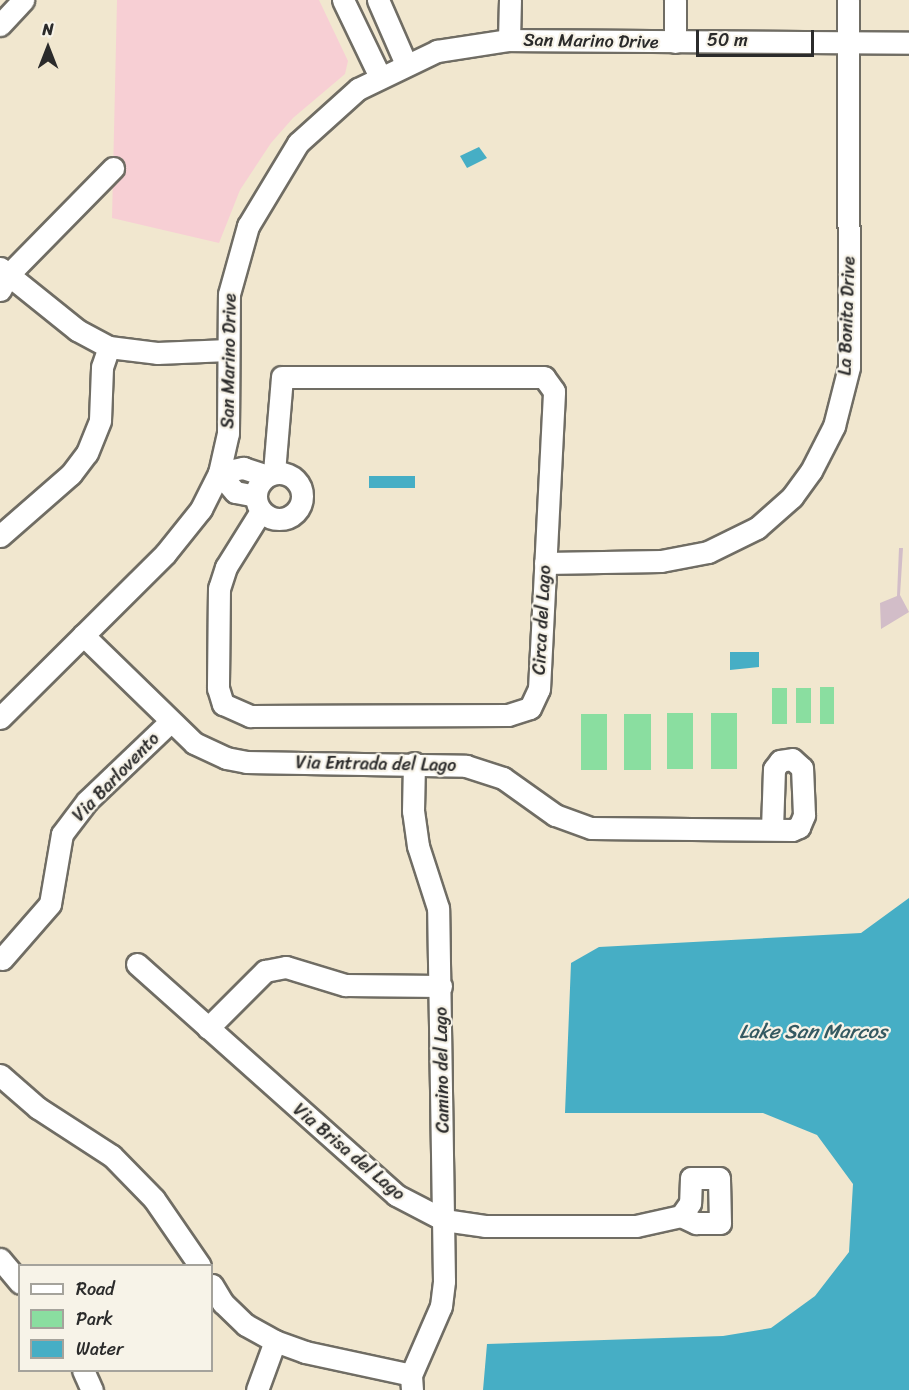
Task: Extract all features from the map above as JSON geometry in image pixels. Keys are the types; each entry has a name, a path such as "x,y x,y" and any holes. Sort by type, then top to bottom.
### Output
{"street":[{"path":"0,25 23,0"},
{"path":"343,0 380,77"},
{"path":"378,0 406,64"},
{"path":"509,40 510,0"},
{"path":"675,0 675,42"},
{"name":"La Bonita Drive","path":"545,563 661,561 708,552 757,528 792,497 811,471 834,426 849,368 848,0"},
{"name":"San Marino Drive","path":"0,718 165,554 201,509 219,473 228,434 228,350 233,271 266,190 298,143 358,89 437,51 509,40 909,44"},
{"path":"113,168 2,278 77,330 109,346 157,353 228,350"},
{"path":"0,536 71,474 87,453 100,420 102,368 109,346"},
{"name":"Circa del Lago","path":"282,377 544,377 554,391 545,563 538,689 530,708 508,715 250,716 223,704 218,688 219,588 226,567 270,475 282,377"},
{"path":"243,468 270,475 296,479 303,501 295,514 281,520 258,503 235,492 219,473 243,468"},
{"name":"Via Entrada del Lago","path":"83,635 194,743 226,758 246,762 414,763 466,766 503,778 555,815 591,828 772,829"},
{"name":"Via Barlovento","path":"2,959 50,904 62,834 87,801 170,722"},
{"name":"Camino del Lago","path":"412,1382 441,1306 444,1220 438,908 418,846 412,811 414,763"},
{"name":"Via Brisa del Lago","path":"137,964 396,1195 444,1220 485,1226 636,1226 681,1216"},
{"path":"207,1028 265,970 286,967 345,985 441,986"},
{"path":"0,1075 38,1108 112,1156 154,1199 199,1264"},
{"path":"0,1258 18,1280"},
{"path":"213,1287 223,1303 246,1325 275,1341 305,1352 412,1382"},
{"path":"257,1390 275,1341"},
{"path":"83,1372 92,1390"}],"shaded area":[{"path":"117,0 319,0 348,61 345,74 293,118 271,143 240,190 219,243 112,218"},
{"path":"899,548 903,548 900,595 909,612 881,629 880,603 897,596"}],"green space":[{"path":"820,687 834,687 834,724 820,724"},
{"path":"772,688 787,688 787,724 772,724"},
{"path":"796,688 811,688 811,723 796,723"},
{"path":"667,713 693,713 693,769 667,769"},
{"path":"711,713 737,713 737,769 711,769"},
{"path":"581,714 607,714 607,770 581,770"},
{"path":"624,714 651,714 651,770 624,770"}],"water":[{"path":"479,147 487,158 467,168 460,156"},
{"path":"369,476 415,476 415,488 369,488"},
{"path":"730,652 759,652 759,667 730,670"},
{"name":"Lake San Marcos","path":"909,898 909,1390 483,1390 487,1344 723,1336 771,1328 815,1296 849,1252 853,1184 817,1135 763,1113 565,1113 571,963 599,947 861,933"}]}
